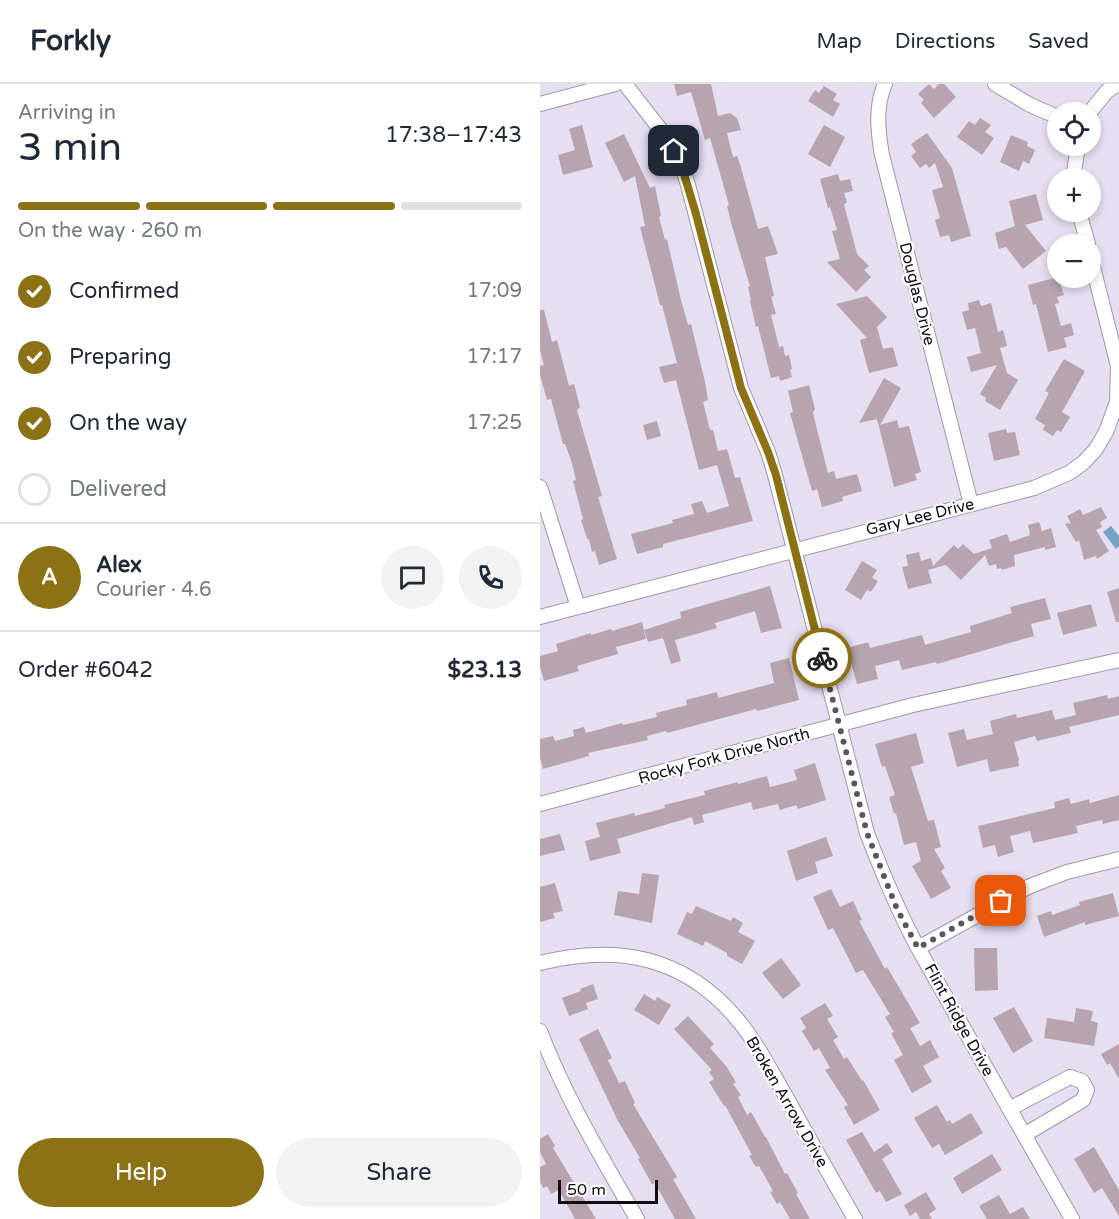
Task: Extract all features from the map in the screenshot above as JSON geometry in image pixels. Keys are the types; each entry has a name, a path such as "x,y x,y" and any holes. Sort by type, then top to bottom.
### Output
{"street":[{"path":"540,104 615,84"},
{"name":"Flint Ridge Drive","path":"625,84 667,138 681,164 741,388 768,452 867,833 897,909 1072,1219"},
{"name":"Douglas Drive","path":"885,84 879,96 878,132 882,156 971,504"},
{"path":"995,84 1029,105 1047,112"},
{"path":"1098,102 1107,91 1118,84"},
{"name":"Gary Lee Drive","path":"540,617 1034,488 1069,473 1096,449 1106,432 1117,402 1118,366 1098,288"},
{"path":"540,487 578,607"},
{"name":"Rocky Fork Drive North","path":"540,804 946,698 1119,660"},
{"path":"918,948 1030,886 1119,859"},
{"name":"Broken Arrow Drive","path":"540,963 583,954 623,955 651,961 681,972 712,994 737,1019 758,1048 855,1219"},
{"path":"540,1031 551,1060 575,1109 637,1219"},
{"path":"1009,1109 1070,1077 1082,1081 1087,1089 1083,1100 1024,1136"}],"water":[{"path":"1111,526 1119,536 1119,546 1116,549 1103,532"}],"building":[{"path":"674,84 711,84 718,116 730,113 737,118 741,130 727,133 733,157 737,156 740,164 758,229 768,226 778,254 765,257 776,314 771,315 779,347 783,346 785,356 789,355 792,377 780,381 779,376 771,378 750,301 748,287 750,286 710,138 705,140 691,92 677,96"},
{"path":"929,84 934,89 939,84 944,84 956,97 934,118 921,103 924,100 918,94"},
{"path":"824,86 837,94 833,100 840,104 833,117 808,101 815,90 819,93"},
{"path":"980,118 991,125 985,132 994,138 982,155 957,137 969,121 975,125"},
{"path":"582,125 593,167 563,175 558,155 575,150 569,129"},
{"path":"824,125 845,137 830,167 808,154"},
{"path":"927,133 952,168 971,236 951,242 949,235 940,237 935,220 940,218 932,190 943,187 935,163 929,168 926,164 920,168 911,156 916,152 911,144"},
{"path":"624,134 650,188 655,186 661,216 659,217 665,240 667,239 688,325 691,324 705,382 708,400 703,402 710,430 713,430 718,451 727,449 735,478 740,477 753,521 663,544 663,547 637,554 631,534 673,523 672,520 694,514 691,504 702,501 707,513 729,506 717,465 699,470 676,380 664,383 659,367 677,363 640,227 645,226 635,176 624,182 605,143"},
{"path":"1011,135 1028,142 1027,146 1035,150 1029,164 1023,161 1019,171 1000,162"},
{"path":"838,174 840,181 850,179 853,191 844,193 847,203 844,204 857,254 869,266 864,270 871,277 856,292 827,262 840,259 832,231 837,230 820,179"},
{"path":"1036,194 1043,220 1025,225 1046,251 1023,269 1006,247 999,249 995,233 1015,226 1009,201"},
{"path":"1047,280 1047,288 1062,288 1064,295 1057,297 1059,303 1055,304 1061,326 1071,323 1074,335 1064,338 1067,347 1048,352 1036,304 1033,305 1028,285"},
{"path":"867,296 887,317 877,327 883,349 893,347 898,366 869,373 860,340 867,338 836,304"},
{"path":"979,300 981,306 991,303 998,332 1003,330 1007,346 1000,348 1007,373 1018,380 1000,410 985,401 986,398 980,394 997,365 971,372 967,357 981,353 975,328 967,330 962,312 969,310 968,303"},
{"path":"540,310 544,310 552,342 557,340 569,386 574,384 580,407 577,410 602,496 598,497 617,559 599,565 581,520 583,519 573,481 576,480 571,460 563,444 551,399 547,400 540,375 540,366 544,365 540,350"},
{"path":"1064,359 1085,371 1062,412 1070,417 1061,432 1057,430 1053,436 1043,430 1045,425 1035,419 1049,393 1045,391"},
{"path":"884,378 901,388 880,425 897,420 899,428 909,426 921,472 915,474 917,480 894,487 877,419 859,423"},
{"path":"809,385 815,409 813,413 828,473 834,471 836,479 857,474 862,491 842,497 843,501 822,507 817,489 812,491 790,413 793,412 788,391"},
{"path":"657,421 661,436 647,440 643,425"},
{"path":"1006,429 1007,433 1015,432 1020,455 994,461 988,433"},
{"path":"1101,507 1107,518 1100,522 1102,527 1096,530 1109,551 1097,559 1096,556 1084,560 1079,540 1076,542 1065,524 1071,523 1067,516 1080,509 1083,515"},
{"path":"1039,522 1042,531 1051,528 1056,547 1045,550 1045,547 1014,555 1015,566 1002,570 997,569 996,564 989,566 985,555 961,580 946,565 928,570 932,583 908,589 902,567 908,566 906,555 919,552 921,561 931,558 933,566 954,545 958,549 963,544 974,554 992,548 989,540 1007,534 1010,542 1030,535 1028,525"},
{"path":"862,561 877,570 872,578 878,581 871,592 867,590 861,600 845,590"},
{"path":"770,586 782,628 761,633 755,611 715,623 717,628 675,640 681,661 671,664 663,638 648,642 644,630 681,618 680,612"},
{"path":"1119,588 1119,622 1116,622 1107,592"},
{"path":"1045,598 1051,619 1031,624 1034,636 937,664 936,662 902,670 899,660 875,666 878,679 857,684 847,648 868,642 870,648 922,635 925,645 971,632 970,626 1012,613 1010,607"},
{"path":"1091,604 1097,626 1063,635 1057,613"},
{"path":"642,622 646,639 616,647 618,654 577,666 579,671 544,681 540,656 558,651 556,644 591,633 591,635 611,629 612,631"},
{"path":"789,658 799,700 647,736 648,740 588,753 589,756 543,769 540,739 553,736 555,741 574,736 573,730 584,727 586,733 622,723 623,725 657,717 656,713 687,705 686,700 717,692 718,698 774,683 770,663"},
{"path":"1107,695 1108,699 1119,696 1119,715 1069,727 1071,733 1037,741 1035,736 1014,742 1019,766 990,772 987,759 957,767 948,733 964,729 967,740 993,734 990,721 1016,714 1017,718 1052,710 1055,720 1076,715 1073,703"},
{"path":"916,733 924,763 911,767 928,821 934,820 941,847 934,849 945,868 941,871 951,888 931,899 912,866 921,861 916,842 904,845 896,813 894,814 889,797 895,795 885,766 882,767 875,744"},
{"path":"815,763 826,800 798,809 796,805 780,810 778,804 753,810 751,802 702,815 704,822 694,825 692,817 617,839 621,853 590,861 585,841 600,837 596,823 665,808 664,805 705,795 704,791 738,782 738,784 767,776 770,787 797,780 794,770"},
{"path":"1119,795 1119,820 1103,824 1102,820 1076,826 1078,833 1033,843 1030,831 1010,836 1014,852 998,857 995,845 983,848 978,826 1055,808 1054,802 1069,798 1071,804 1089,799 1090,803"},
{"path":"560,834 565,850 540,856 540,839"},
{"path":"826,837 833,856 815,862 818,873 796,881 787,851"},
{"path":"642,873 659,875 652,923 614,915 618,891 639,894"},
{"path":"555,883 563,911 553,913 555,918 540,922 540,887"},
{"path":"831,889 840,907 853,901 862,920 859,921 885,969 887,967 920,1023 910,1028 920,1046 930,1040 939,1057 923,1066 932,1082 912,1093 894,1060 903,1055 885,1017 890,1014 863,970 856,973 833,928 828,930 813,897"},
{"path":"1113,893 1119,916 1085,925 1085,922 1044,937 1037,916 1051,911 1052,915 1080,905 1079,902"},
{"path":"696,906 731,921 733,917 743,923 738,932 755,941 742,964 705,941 703,946 677,934 687,912 692,914"},
{"path":"974,948 997,948 998,990 975,991"},
{"path":"781,958 801,985 783,999 762,973"},
{"path":"593,984 598,999 586,1003 588,1009 569,1016 562,998"},
{"path":"644,994 655,1001 657,997 671,1005 659,1025 634,1010"},
{"path":"825,1003 833,1016 827,1019 838,1037 833,1040 844,1059 847,1057 863,1080 880,1110 854,1125 844,1107 848,1105 825,1070 830,1068 819,1048 814,1051 802,1031 806,1028 800,1018"},
{"path":"1014,1007 1033,1041 1013,1053 993,1018"},
{"path":"1076,1008 1093,1011 1091,1021 1098,1023 1094,1046 1044,1038 1047,1018 1074,1022"},
{"path":"688,1016 714,1044 710,1048 736,1082 733,1084 741,1095 738,1097 747,1115 751,1112 785,1174 787,1173 810,1219 790,1219 780,1202 777,1204 770,1192 773,1191 759,1166 756,1167 749,1156 752,1155 725,1105 709,1082 714,1079 709,1072 712,1070 674,1029"},
{"path":"598,1029 612,1058 608,1060 619,1083 625,1081 635,1103 633,1104 677,1177 673,1179 696,1219 675,1219 655,1183 652,1184 618,1121 579,1039"},
{"path":"1119,1044 1119,1079 1110,1063 1107,1065 1101,1054"},
{"path":"937,1105 947,1122 950,1120 952,1124 971,1113 983,1133 945,1155 939,1144 932,1148 914,1118"},
{"path":"862,1132 874,1152 887,1143 893,1152 882,1159 902,1194 886,1202 880,1191 876,1193 846,1140"},
{"path":"548,1134 555,1146 553,1148 596,1219 575,1219 559,1190 551,1194 547,1186 543,1188 540,1181 540,1167 546,1164 540,1152 540,1139"},
{"path":"1094,1147 1119,1190 1119,1216 1102,1188 1094,1193 1074,1159"},
{"path":"992,1154 1002,1170 962,1194 953,1178"},
{"path":"926,1192 936,1209 929,1214 932,1219 920,1219 916,1212 910,1216 904,1205"},
{"path":"999,1195 1010,1214 1023,1207 1030,1219 987,1219 979,1206"}],"way so far":[{"path":"822,658 867,833 897,909 918,948 1001,901"}],"route":[{"path":"674,151 688,185 741,388 776,475 822,658"}]}
